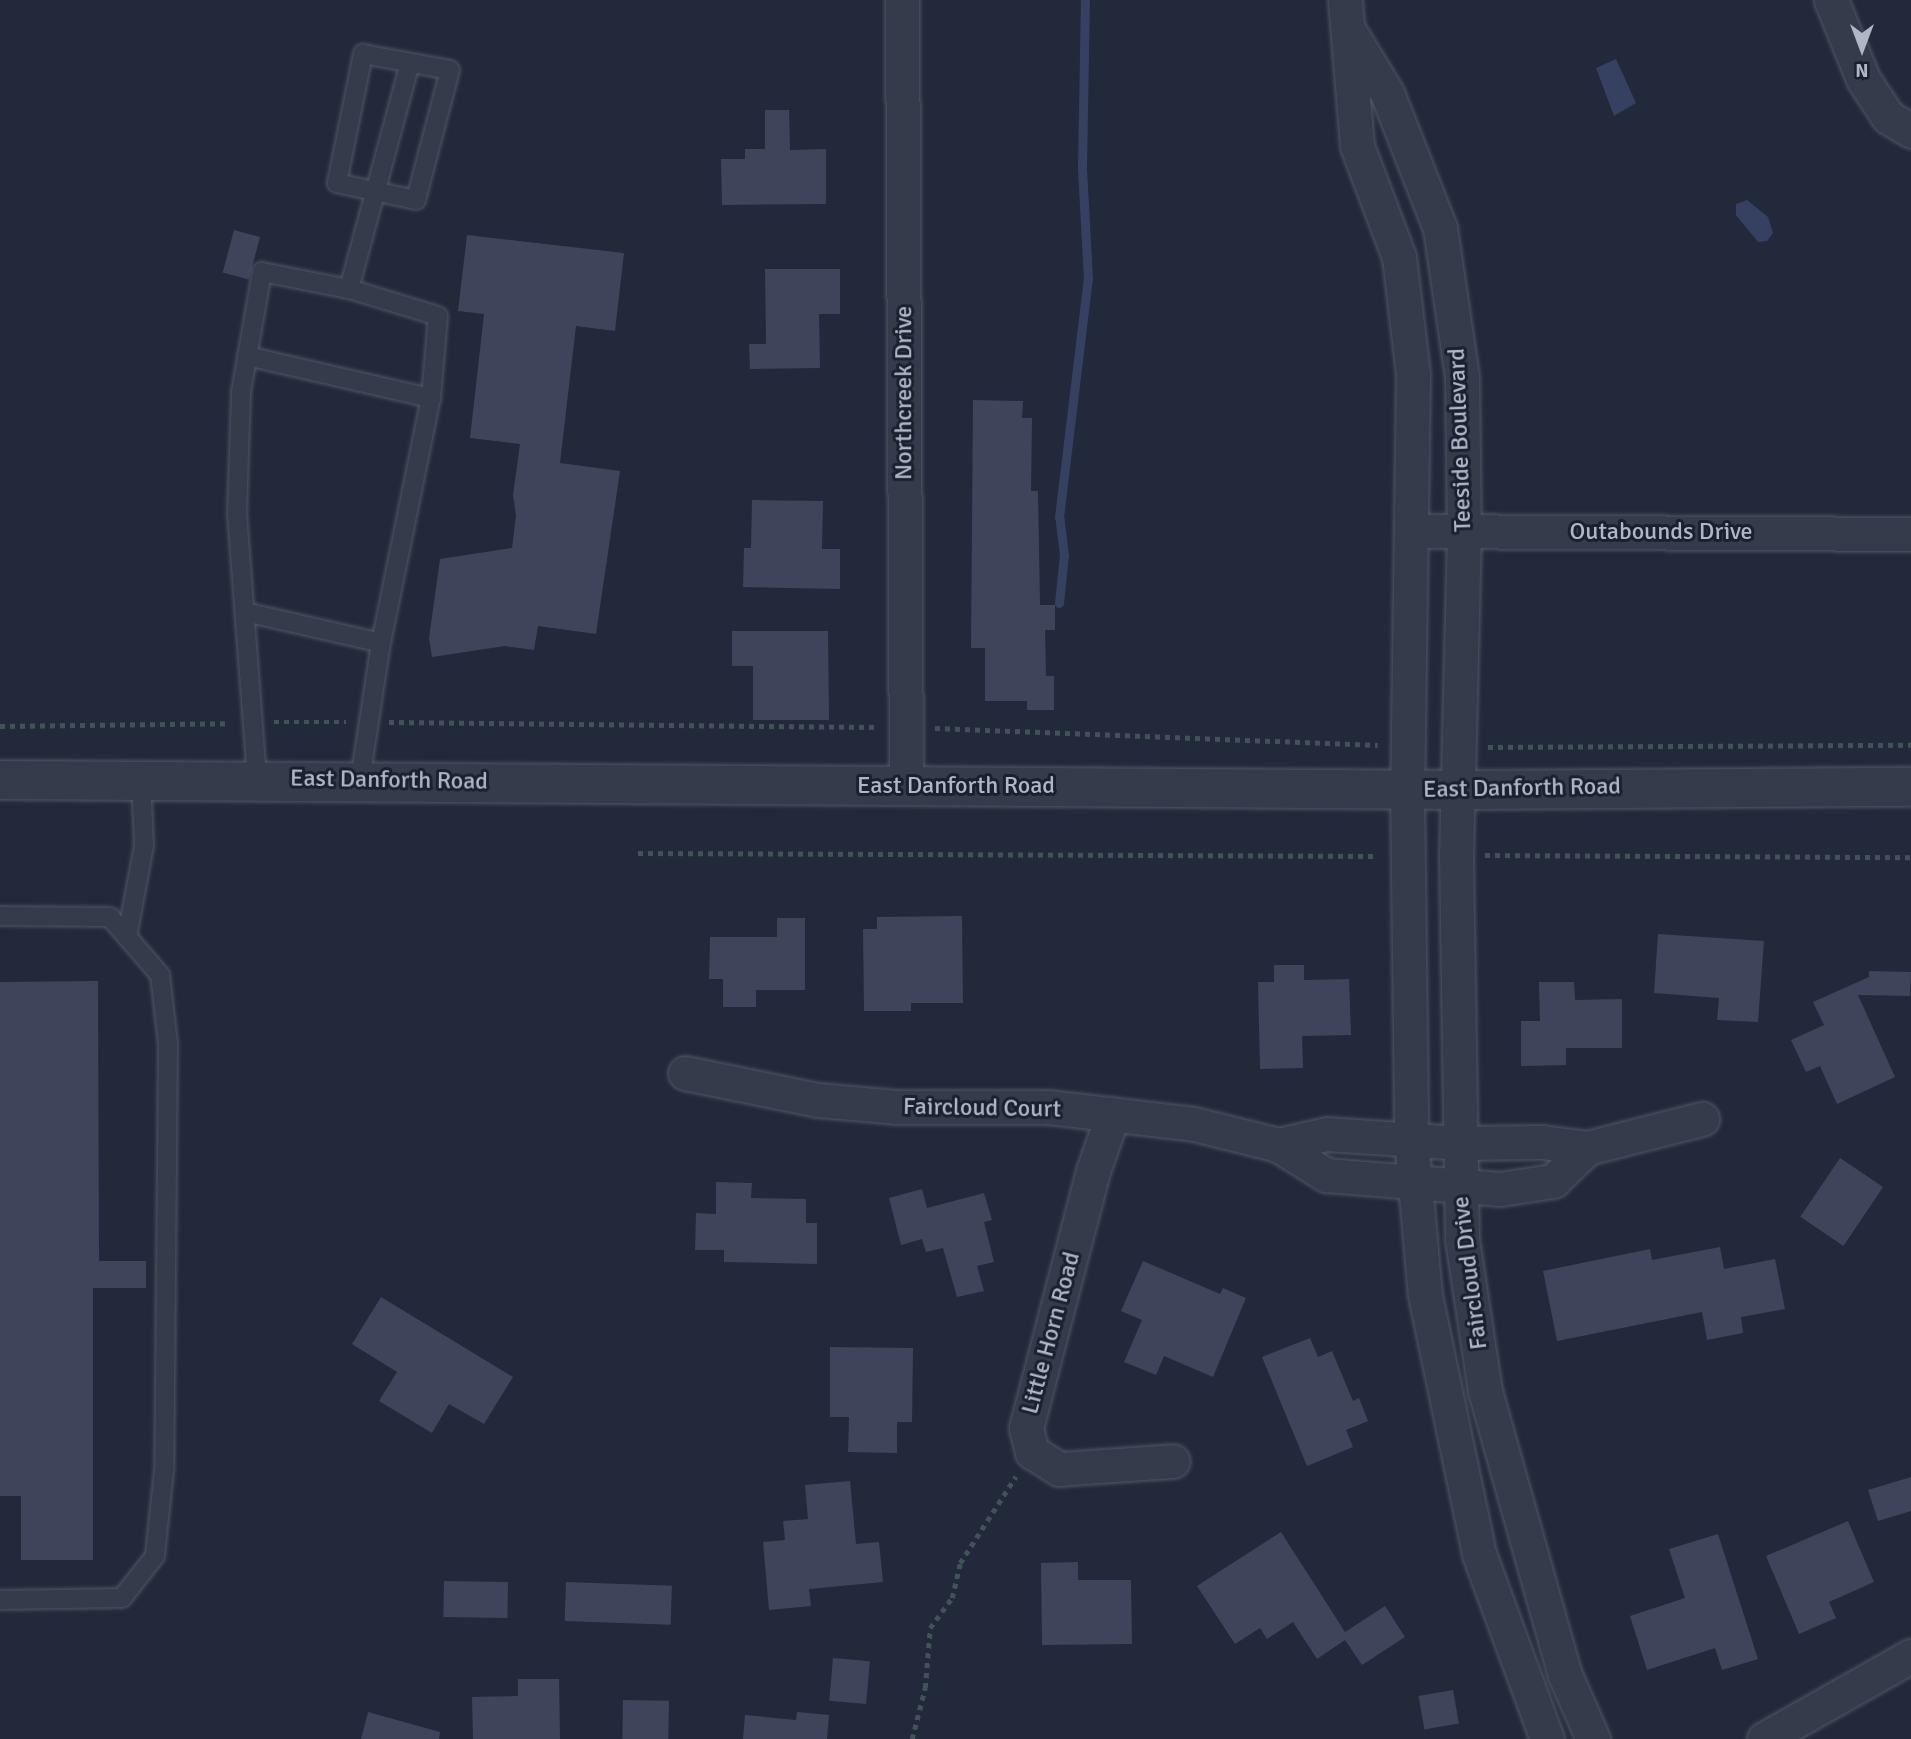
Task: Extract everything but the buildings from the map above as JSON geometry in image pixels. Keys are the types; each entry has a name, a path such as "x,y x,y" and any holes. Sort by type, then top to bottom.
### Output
{"street":[{"name":"Northcreek Drive","path":"902,0 906,785"},
{"path":"1831,0 1863,79 1888,117 1911,131"},
{"name":"Teeside Boulevard","path":"1346,15 1357,146 1399,257 1413,374 1407,789"},
{"name":"Teeside Boulevard","path":"1346,15 1387,93 1440,228 1462,377 1464,531 1459,748 1461,790"},
{"name":"Outabounds Drive","path":"1411,531 1911,534"},
{"name":"East Danforth Road","path":"0,780 257,779 1461,790 1911,787"},
{"name":"Faircloud Drive","path":"1407,789 1411,855 1411,1139 1425,1296 1479,1554 1547,1739"},
{"name":"Faircloud Drive","path":"1461,790 1456,855 1458,1143 1462,1239 1485,1391 1565,1675 1594,1739"},
{"name":"Faircloud Court","path":"685,1073 818,1100 896,1107 1025,1106 1194,1124 1278,1145 1326,1175 1500,1189 1553,1181 1587,1148"},
{"name":"Little Horn Road","path":"1113,1114 1093,1171 1026,1428 1032,1452 1059,1469 1173,1461"},
{"name":"Faircloud Court","path":"1278,1145 1327,1133 1458,1143 1542,1142 1587,1148 1702,1119"},
{"path":"1764,1739 1911,1656"}],"lane":[{"path":"363,54 410,63 450,70 416,200 337,183 363,54"},
{"path":"349,289 410,63"},
{"path":"257,779 237,514 241,392 262,272 349,289 438,316 431,398 381,643 360,780"},
{"path":"247,356 431,398"},
{"path":"244,612 381,643"},
{"path":"127,937 144,845 141,779"},
{"path":"0,916 110,917 160,975 168,1044 164,1470 155,1556 122,1598 0,1600"}],"path":[{"path":"0,726 369,722 906,727 1408,746"},
{"path":"1459,748 1911,745"},
{"path":"638,853 1411,855"},
{"path":"1456,855 1911,857"},
{"path":"912,1739 925,1688 930,1628 952,1598 960,1563 1032,1452"}],"water":[{"path":"1616,59 1636,103 1614,116 1596,68"},
{"path":"1747,200 1768,217 1773,233 1767,241 1758,242 1736,215 1736,204"}],"waterway":[{"path":"1059,603 1064,555 1059,517 1088,279 1082,168 1085,0"}]}
